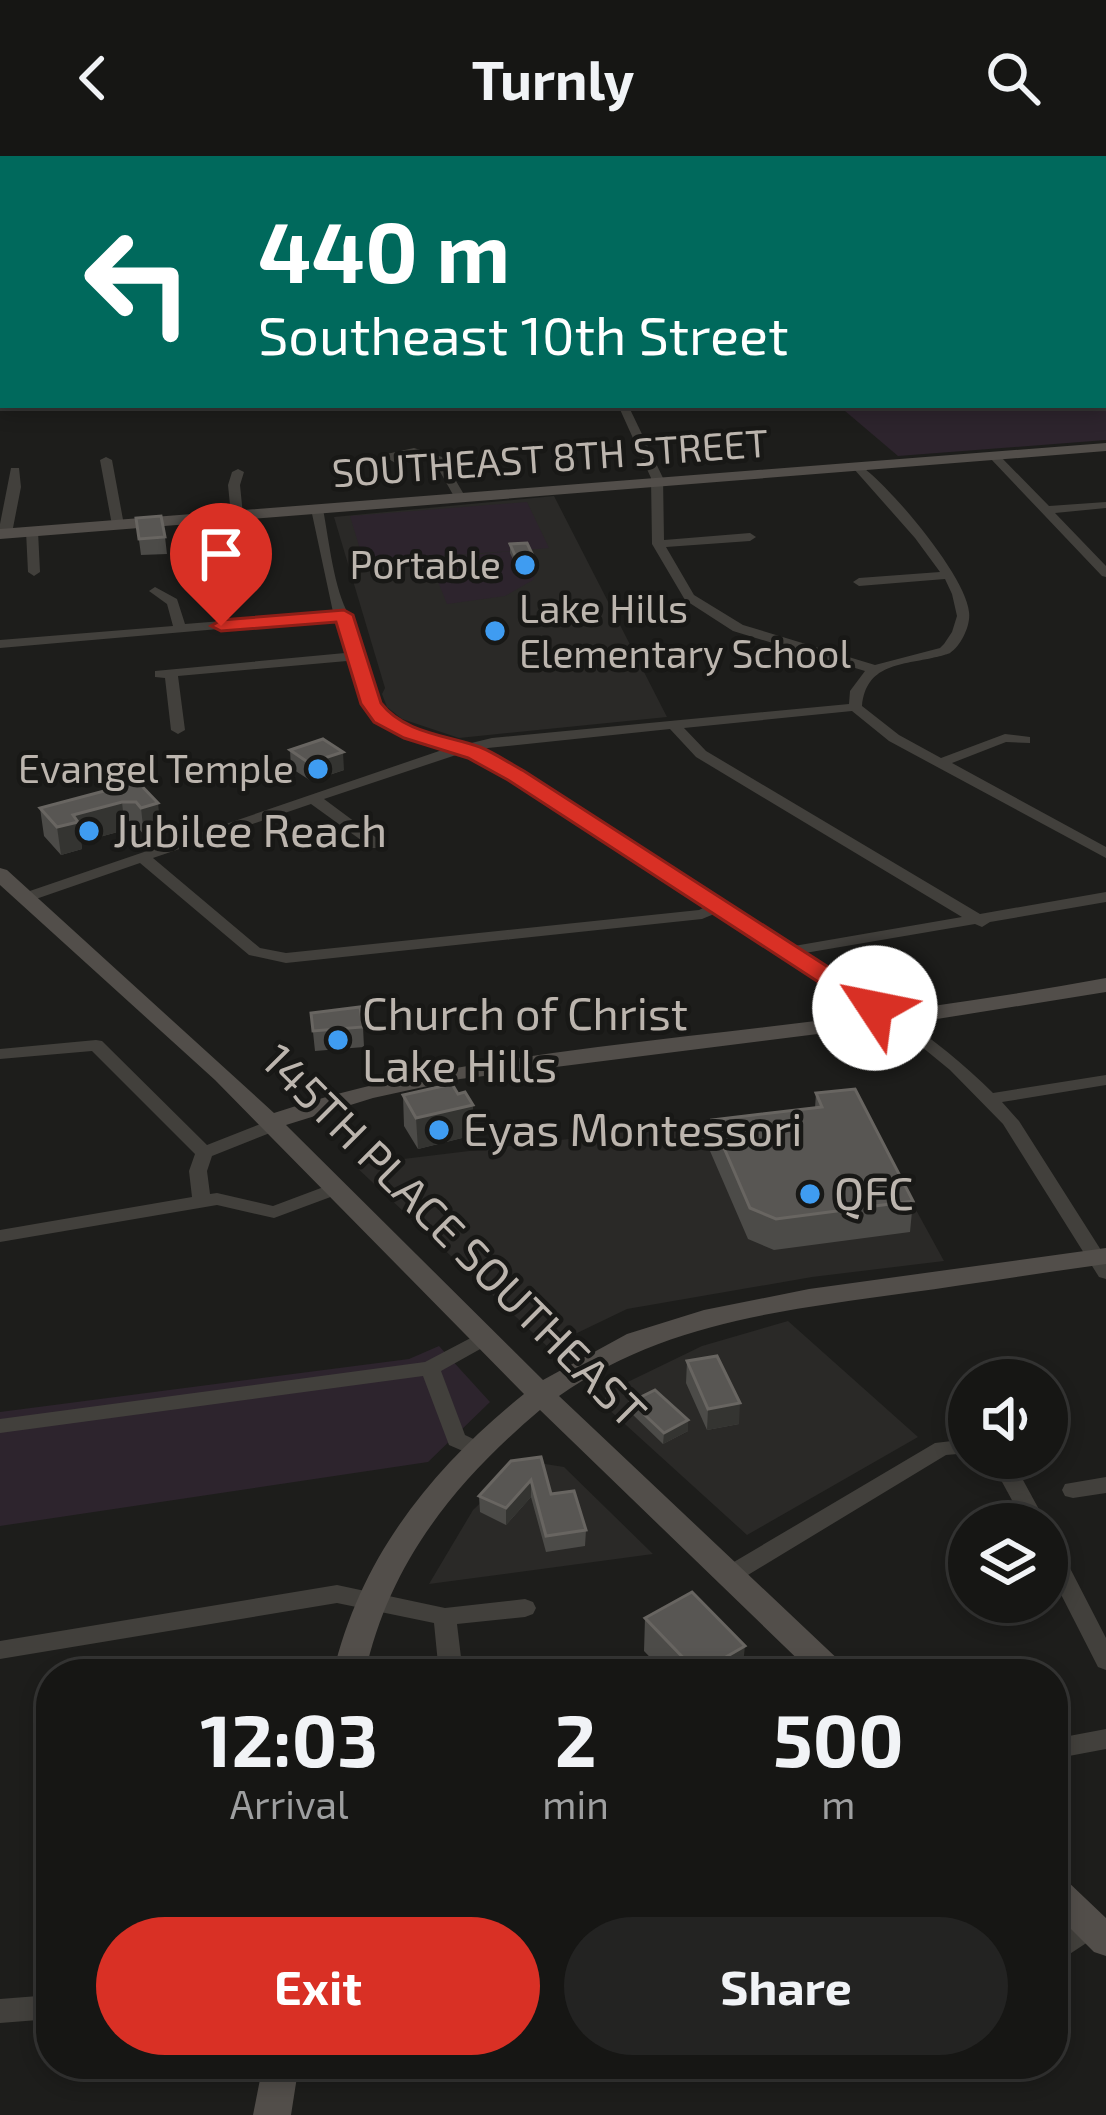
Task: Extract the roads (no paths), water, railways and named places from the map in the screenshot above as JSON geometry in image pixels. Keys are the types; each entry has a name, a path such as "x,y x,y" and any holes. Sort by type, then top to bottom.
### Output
{"street":[{"path":"624,408 658,482 658,544 688,597 738,628 874,669"},
{"name":"SOUTHEAST 8TH STREET","path":"3,534 1106,447"},
{"path":"424,456 442,463 460,498"},
{"path":"994,456 1106,573"},
{"path":"106,460 118,524"},
{"path":"858,467 958,592 962,624 945,651"},
{"path":"3,534 4,512 18,488 15,470"},
{"path":"237,515 234,485 238,472"},
{"path":"1047,510 1106,505"},
{"path":"317,509 355,656 371,704 382,717 411,734 460,749 516,776 917,1034 1010,1121 1102,1262 806,1299 706,1318 607,1354 543,1395 426,1501 371,1604 354,1659"},
{"path":"32,531 34,572"},
{"path":"658,544 750,537"},
{"path":"859,582 948,575"},
{"path":"155,592 173,602 180,629"},
{"path":"0,644 344,615"},
{"path":"717,639 738,628"},
{"path":"855,707 860,681 874,669 945,651 965,660"},
{"path":"178,730 166,675 355,656"},
{"path":"27,897 460,749 855,707 894,738 1106,853"},
{"path":"674,725 701,754 982,922"},
{"path":"940,763 1005,738 1025,740"},
{"path":"313,798 377,845"},
{"path":"145,859 255,952 269,956 308,957 470,940 702,914 721,906"},
{"name":"145TH PLACE SOUTHEAST","path":"0,874 272,1124 484,1338 817,1659"},
{"path":"791,951 808,944 982,922 1106,897"},
{"path":"202,1202 198,1171 204,1153 359,1091 445,1072 893,1019 1106,985"},
{"path":"0,1054 96,1045 204,1153"},
{"path":"990,1099 1106,1080"},
{"path":"0,1237 217,1199 274,1212 337,1188"},
{"path":"0,1426 430,1368 484,1338"},
{"path":"430,1368 456,1440 478,1450"},
{"path":"730,1575 948,1448"},
{"path":"1073,1490 1106,1485"},
{"path":"1068,1586 1106,1661"},
{"path":"0,1650 337,1594 445,1617 525,1608"},
{"path":"445,1617 449,1659"},
{"path":"1068,1746 1106,1739"},
{"path":"1068,1904 1099,1934 1068,1946"},
{"path":"0,2011 36,2008"},
{"path":"272,2115 278,2079"}],"place":[{"name":"Portable","path":"525,565"},
{"name":"Lake Hills Elementary School","path":"495,631"},
{"name":"Evangel Temple","path":"318,769"},
{"name":"Jubilee Reach","path":"89,831"},
{"name":"Church of Christ Lake Hills","path":"338,1040"},
{"name":"Eyas Montessori","path":"439,1130"},
{"name":"QFC","path":"810,1194"}]}
